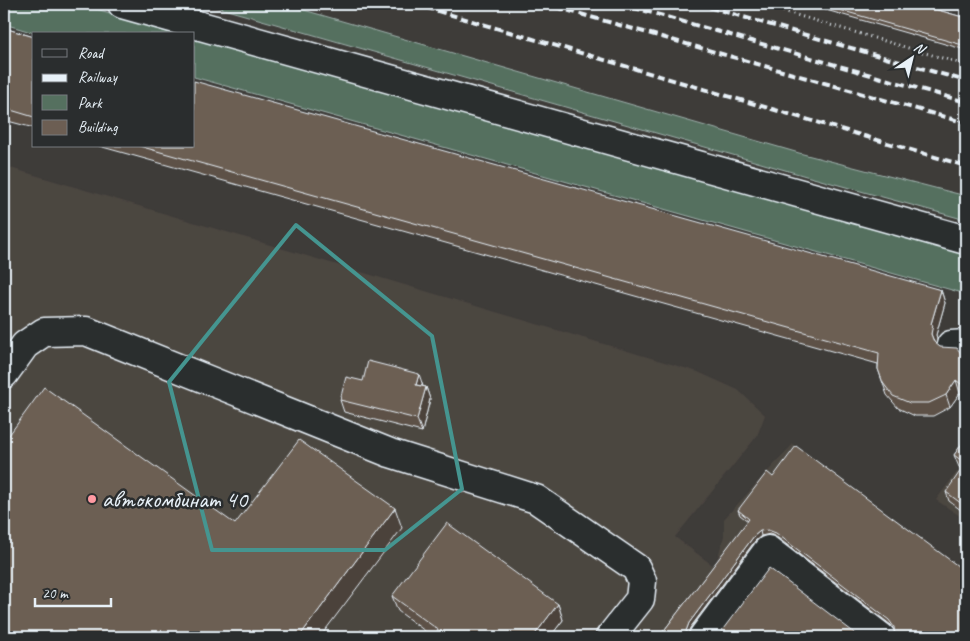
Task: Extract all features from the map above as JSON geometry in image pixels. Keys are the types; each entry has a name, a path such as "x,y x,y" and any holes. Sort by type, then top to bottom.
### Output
{"lane":[{"path":"122,4 966,240"},
{"path":"4,374 25,345 44,332 86,330 390,453 536,499 636,568 642,581 640,599 610,637"},
{"path":"703,637 768,550 881,637"}],"path":[{"path":"759,4 966,65"}],"highlighted area":[{"path":"296,225 432,336 462,489 385,550 212,550 169,382"}],"shaded area":[{"path":"4,166 698,372 738,390 765,415 757,436 675,537 715,567 724,536 724,519 793,444 966,571 966,637 4,637"},
{"path":"957,472 966,477 966,520 936,500"}],"green space":[{"path":"4,4 78,4 179,32 32,32 4,24"},
{"path":"206,4 283,4 799,153 966,196 966,220 806,176"},
{"path":"195,36 966,250 966,294 195,77"}],"building":[{"path":"819,4 917,4 966,18 966,46"},
{"path":"4,28 32,36 32,116 4,108"},
{"path":"195,81 941,290 931,324 933,325 931,334 934,342 940,347 957,348 966,360 966,388 956,380 946,395 929,403 910,403 893,396 883,383 878,369 879,353 146,148 195,148"},
{"path":"368,361 419,374 416,385 426,387 417,419 340,400 346,377 363,381"},
{"name":"автокомбинат 40","path":"44,387 235,524 299,440 395,508 299,637 4,637 4,442"},
{"path":"966,438 966,464 954,455"},
{"path":"796,446 966,572 966,637 894,637 894,627 889,620 776,533 768,530 760,531 754,536 689,623 686,631 687,637 659,637 749,519 738,510 767,472 773,477"},
{"path":"961,470 966,474 966,507 946,492"},
{"path":"447,523 558,604 533,637 448,637 392,596"},
{"path":"769,568 860,637 717,637"},
{"path":"361,630 371,637 356,637"}],"railway":[{"path":"414,4 966,166"},
{"path":"545,4 966,123"},
{"path":"621,4 966,102"},
{"path":"698,4 966,81"}],"place":[{"name":"автокомбинат 40","path":"92,499"}]}
